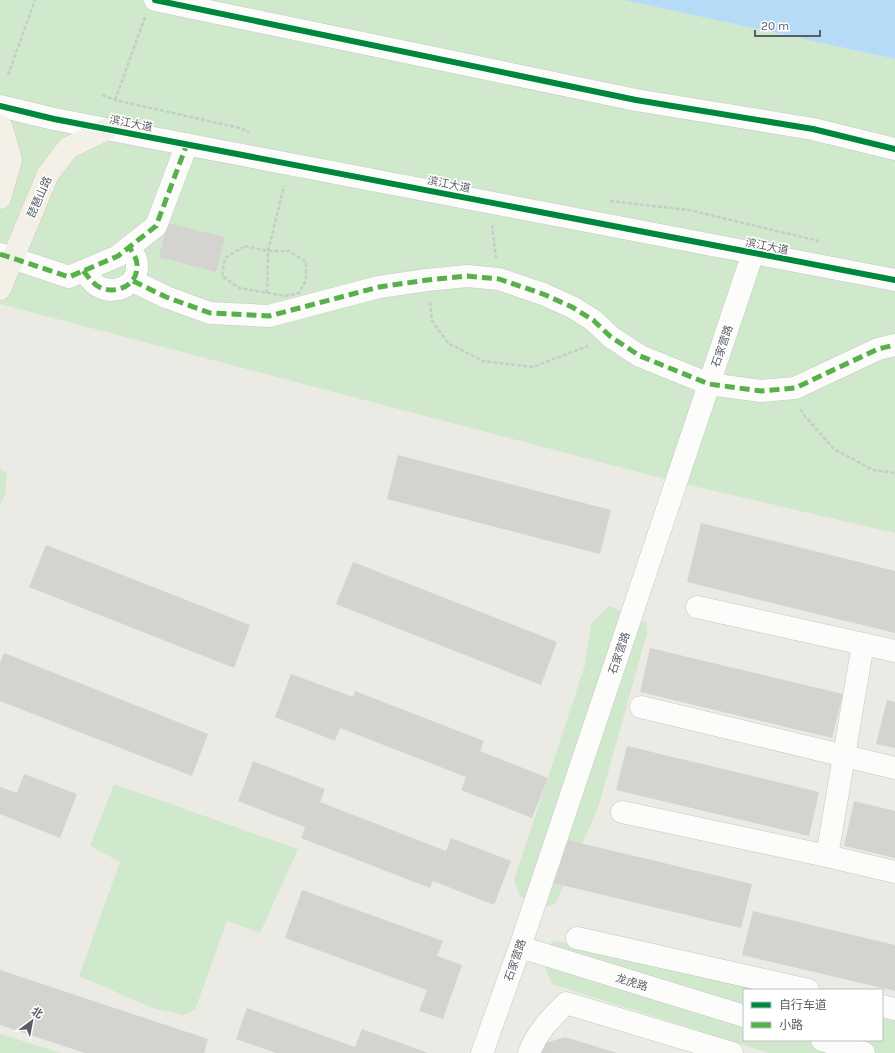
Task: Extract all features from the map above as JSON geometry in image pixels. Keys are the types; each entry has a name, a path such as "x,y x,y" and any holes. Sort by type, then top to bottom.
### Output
{"main road":[{"path":"0,126 2,128 11,160 0,198"},
{"name":"琵琶山路","path":"0,289 6,256 48,174 68,148 107,129"}],"street":[{"path":"151,6 636,100 813,129 895,149"},
{"name":"滨江大道","path":"0,106 107,129 895,280"},
{"path":"6,256 69,277 118,256 156,226 188,144"},
{"path":"83,271 96,284 108,290 120,290 133,281 137,267 134,255 129,247"},
{"name":"石家营路","path":"482,1053 520,947 753,253"},
{"path":"133,281 166,298 210,313 269,316 378,287 467,276 499,279 543,294 572,307 593,320 611,337 640,356 709,384 761,391 795,388 878,348 895,345"},
{"path":"696,608 895,651"},
{"path":"827,856 863,644"},
{"path":"641,707 895,768"},
{"path":"622,812 895,872"},
{"path":"577,938 804,989"},
{"name":"龙虎路","path":"520,947 743,1016"},
{"path":"529,1053 545,1024 566,1003 732,1053"},
{"path":"883,1006 895,1009"},
{"path":"825,1041 864,1053"}],"path":[{"path":"8,75 35,0"},
{"path":"114,100 151,6"},
{"path":"269,316 267,292 268,252 289,164"},
{"path":"490,202 499,279"},
{"path":"245,246 268,252 289,251 306,262 306,280 299,293 286,296 239,288 222,276 225,258 245,246"},
{"path":"427,280 432,321 448,344 483,361 533,367 611,337"},
{"path":"795,388 803,414 834,449 873,470 895,473"}],"green space":[{"path":"0,0 624,0 895,59 895,533 676,482 0,304"},
{"path":"0,468 7,474 5,494 0,506"},
{"path":"609,606 647,623 647,633 598,808 556,903 547,907 520,897 514,880 585,665 591,624"},
{"path":"114,784 298,849 260,933 227,921 195,1010 183,1015 153,1008 79,976 120,862 90,846"},
{"path":"553,940 762,989 743,989 743,1041 883,1041 883,1017 895,1020 895,1053 769,1053 552,984 544,965"},
{"path":"0,1034 61,1053 0,1053"}],"water":[{"path":"624,0 895,0 895,59"}],"building":[{"path":"167,223 225,237 216,272 159,257"},
{"path":"398,455 611,510 600,554 387,499"},
{"path":"701,523 895,571 895,633 687,582"},
{"path":"46,545 250,625 234,668 29,587"},
{"path":"353,562 557,642 541,685 336,604"},
{"path":"650,648 843,694 832,738 640,692"},
{"path":"4,653 208,734 192,776 0,701 0,663"},
{"path":"291,674 353,697 355,691 484,741 480,751 548,778 532,818 461,790 466,777 340,728 335,741 275,717"},
{"path":"887,700 895,702 895,748 876,744"},
{"path":"627,746 819,792 809,836 616,790"},
{"path":"253,761 325,789 320,802 446,851 451,838 511,861 494,905 433,881 430,888 301,838 305,827 238,801"},
{"path":"24,774 77,794 60,838 0,814 0,787 17,793"},
{"path":"854,801 895,811 895,858 844,846"},
{"path":"559,838 752,884 741,928 549,882"},
{"path":"302,890 443,941 437,956 462,965 443,1019 419,1011 427,990 285,938"},
{"path":"753,911 895,945 895,991 742,955"},
{"path":"0,970 208,1039 204,1053 85,1053 0,1025"},
{"path":"247,1008 355,1047 362,1029 428,1053 276,1053 236,1039"},
{"path":"565,1037 617,1053 537,1053 539,1045"}],"marked path":[{"path":"0,254 69,277 118,256 156,226 187,144"},
{"path":"83,271 96,285 102,288 116,290 128,285 133,280 137,267 137,262 129,247"},
{"path":"133,281 166,297 210,313 269,316 379,287 467,276 499,279 543,294 572,307 593,320 611,337 640,356 709,384 761,391 795,388 878,349 895,345"}],"cycle path":[{"path":"155,0 636,100 813,129 895,149"},
{"path":"0,106 54,119 895,280"}]}
